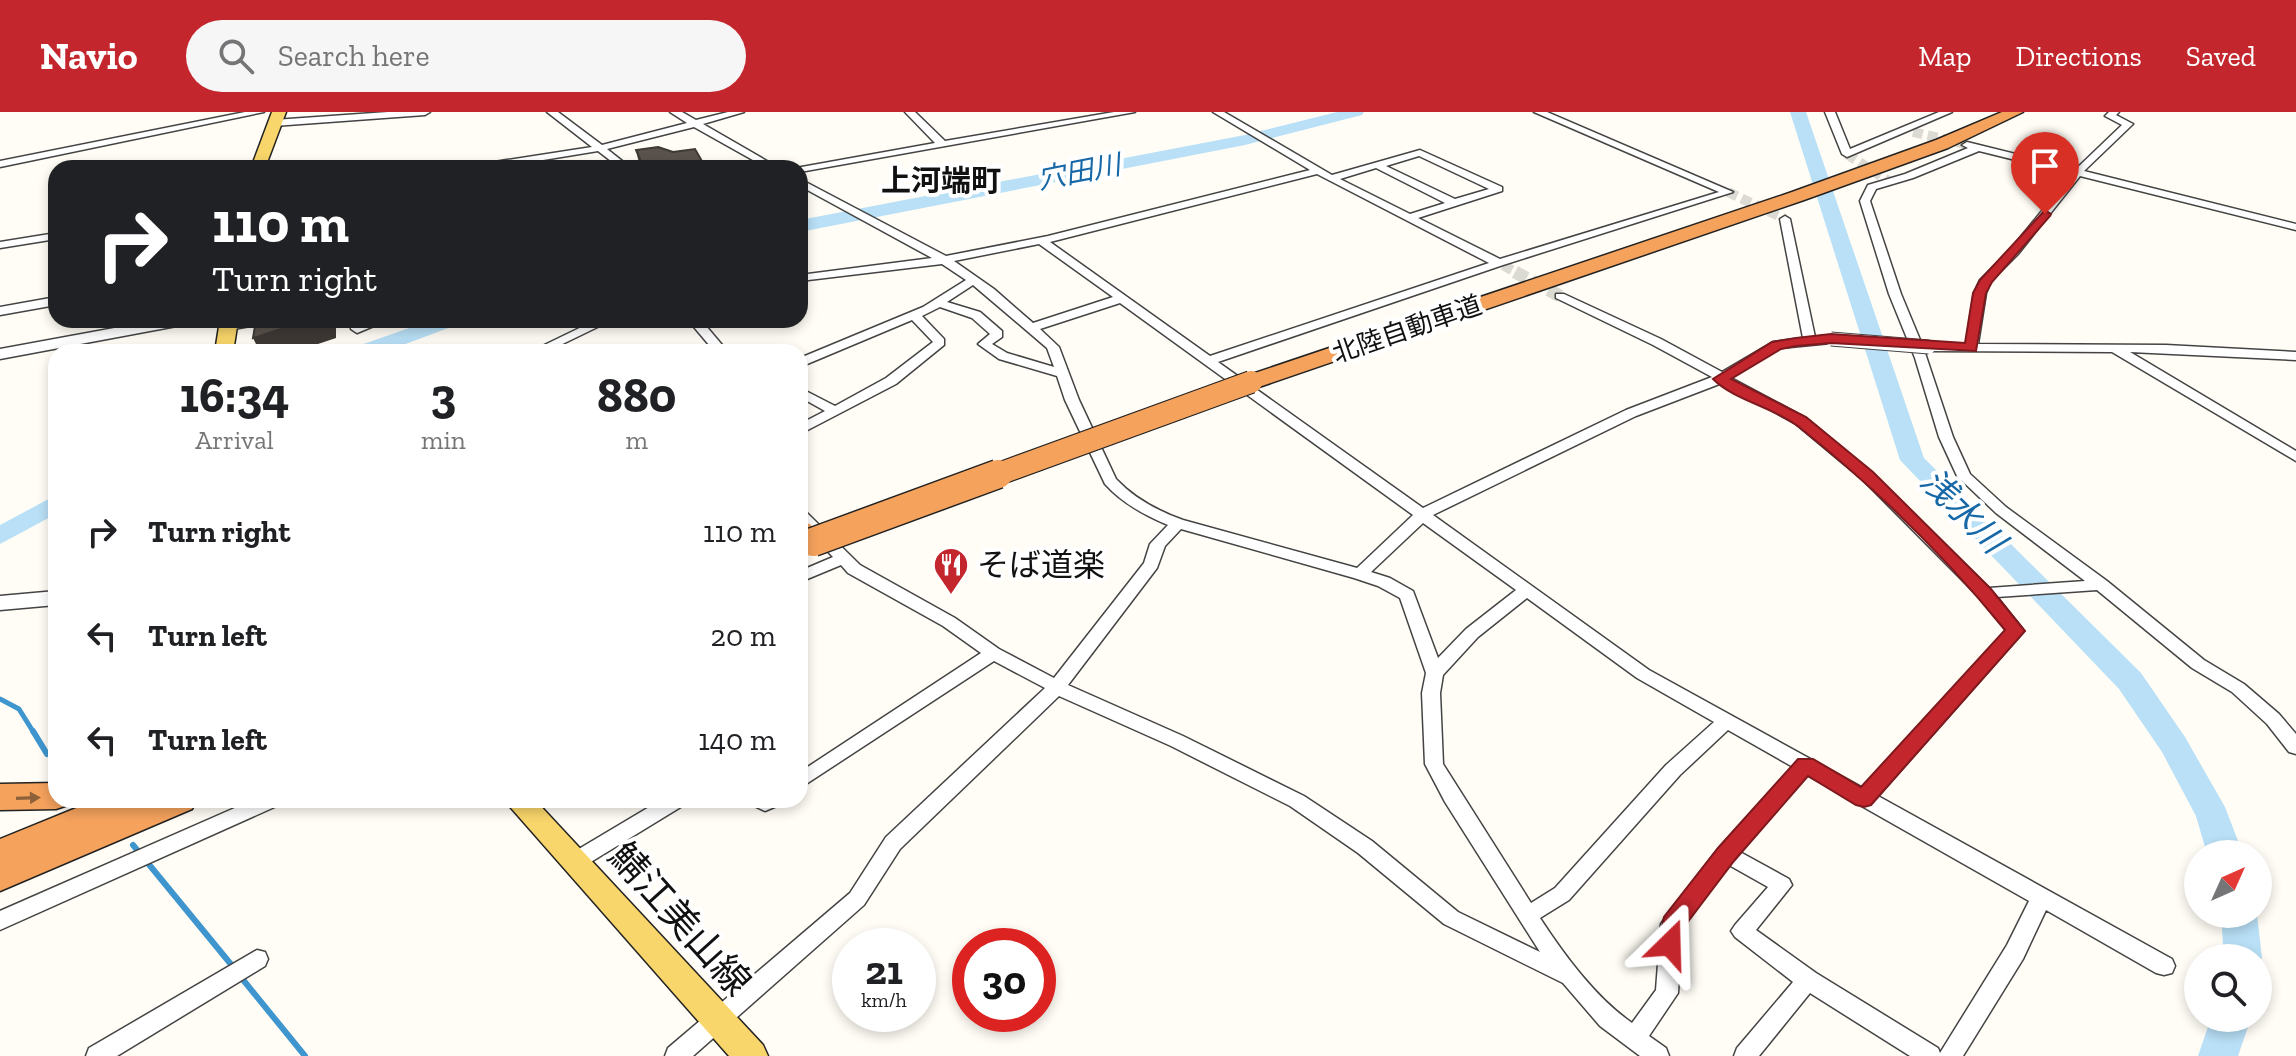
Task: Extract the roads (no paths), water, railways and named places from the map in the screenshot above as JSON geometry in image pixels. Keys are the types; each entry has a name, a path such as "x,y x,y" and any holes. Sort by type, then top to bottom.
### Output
{"highway":[{"name":"北陸自動車道","path":"1855,171 1991,112"},
{"name":"北陸自動車道","path":"808,536 1245,377 1797,191 2015,112"},
{"path":"0,797 48,796"},
{"path":"0,854 134,809"},
{"path":"0,879 134,809"}],"main road":[{"path":"261,160 277,117"},
{"name":"鯖江美山線","path":"525,808 751,1056"}],"street":[{"path":"0,164 259,112"},
{"path":"277,117 425,112"},
{"path":"552,112 616,160"},
{"path":"525,160 601,148 739,112"},
{"path":"910,112 942,144"},
{"path":"808,168 1130,112"},
{"path":"1218,112 1331,178 1495,260"},
{"path":"1208,361 1495,260 1728,192 1539,112"},
{"path":"1830,112 1847,154 1910,131 1947,112"},
{"path":"1971,348 1980,293 1986,280 2014,252 2079,172 2128,124 2110,116 2114,112"},
{"path":"682,113 760,160"},
{"path":"644,137 657,144"},
{"path":"1965,144 2296,227"},
{"path":"1977,148 1909,176 1872,187 1865,201 1946,437 1964,476 2001,510 2101,585 2198,664 2238,688 2273,719 2296,747"},
{"path":"1331,178 1420,153 1498,189 1410,217"},
{"path":"1377,165 1454,203"},
{"path":"808,277 944,260 1041,240 1318,171"},
{"path":"808,186 944,260 990,291 1053,347 1093,450 1110,481 1120,492 1151,513 1178,523 1360,574 1384,582 1407,595 1435,673 1431,693 1434,764 1452,797 1571,977 1608,1019 1658,1056"},
{"path":"1785,219 1810,341"},
{"path":"0,245 48,237"},
{"path":"1041,240 1643,674 2164,966"},
{"path":"808,360 915,316 973,280"},
{"path":"1560,296 1657,342 1801,421 1867,476 1991,592 2016,631 1864,799"},
{"path":"1031,328 1122,298"},
{"path":"0,311 48,302"},
{"path":"939,303 976,315 998,334 984,344 1003,356 1063,374"},
{"path":"808,426 891,381 940,342 915,316"},
{"path":"54,344 139,328"},
{"path":"554,344 588,328"},
{"path":"701,328 715,344"},
{"path":"1360,574 1423,514 1631,413 1720,379 1777,345 1831,339 1929,347 2115,349 2296,356"},
{"path":"0,354 48,345"},
{"path":"2115,349 2296,457"},
{"path":"808,396 834,411"},
{"path":"808,522 854,569 949,622 993,653 1057,687 1297,801 1365,847 1451,918 1571,977"},
{"path":"676,1056 857,899 893,843 1057,687 1151,564 1158,544 1178,523"},
{"path":"808,574 845,558"},
{"path":"1991,592 2101,585"},
{"path":"1435,673 1472,633 1528,589"},
{"path":"0,603 48,599"},
{"path":"808,776 993,653"},
{"path":"1528,915 1562,894 1673,770 1726,722"},
{"path":"1634,1038 1667,993 1672,924 1726,854 1805,765"},
{"path":"0,921 254,808"},
{"path":"574,862 664,808"},
{"path":"1726,854 1782,885 1742,931 1808,980 1930,1056"},
{"path":"1950,1056 2015,952 2041,898"},
{"path":"97,1056 257,959"},
{"path":"1745,1056 1808,980"}],"waterway":[{"name":"穴田川","path":"808,224 1245,140 1356,112"},
{"name":"浅水川","path":"1798,112 1912,460 2130,681 2174,745 2213,816 2221,840"},
{"name":"穴田川","path":"385,344 430,328"},
{"name":"穴田川","path":"0,536 48,508"},
{"path":"0,699 19,709 34,733"},
{"path":"33,731 47,754"},
{"path":"133,845 234,968"},
{"name":"浅水川","path":"2240,928 2242,944"},
{"path":"240,976 305,1056"},
{"name":"浅水川","path":"2218,1056 2226,1032"}],"tunnel":[{"path":"1913,132 1965,144"},
{"path":"1847,154 1890,182"},
{"path":"1728,192 1785,219"},
{"path":"1490,258 1519,274"},
{"path":"1515,272 1560,296"}],"place":[{"name":"そば道楽","path":"951,596"}],"district":[{"name":"上河端町","path":"941,181"}]}
